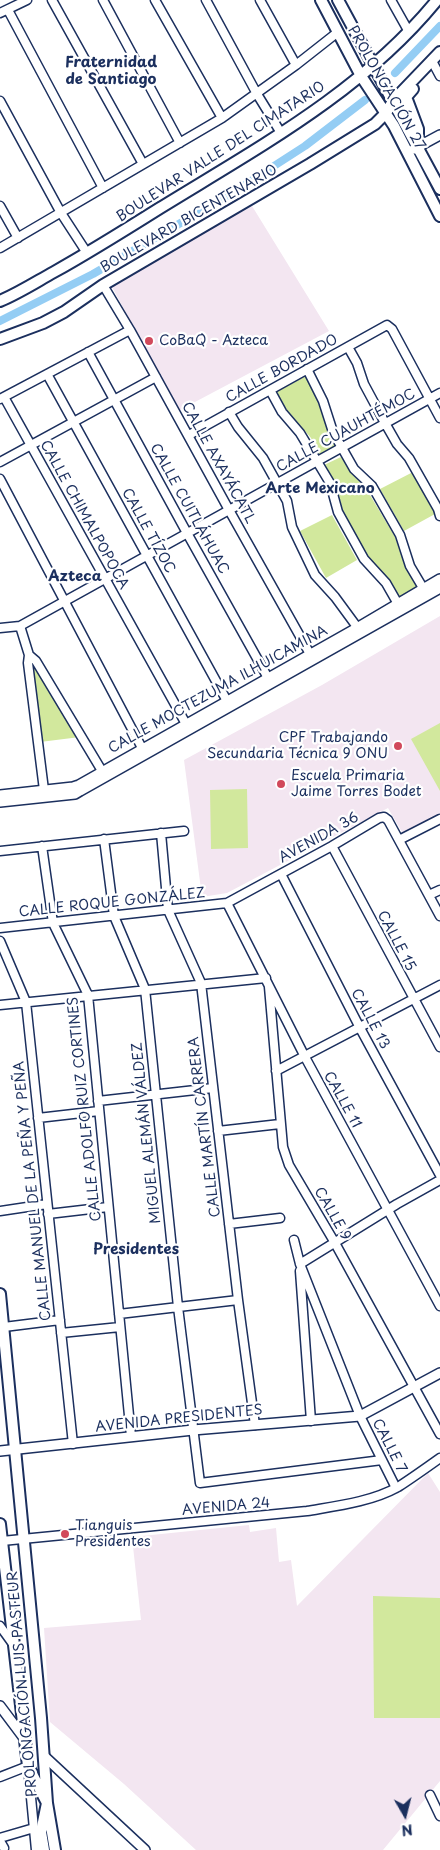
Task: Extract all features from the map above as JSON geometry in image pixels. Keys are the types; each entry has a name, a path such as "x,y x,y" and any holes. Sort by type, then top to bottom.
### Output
{"main road":[{"name":"PROLONGACIÓN 27","path":"321,0 361,76 386,113 440,216"},
{"name":"PROLONGACIÓN 27","path":"338,0 440,187"},
{"name":"BOULEVAR VALLE DEL CIMATARIO","path":"0,300 26,288 87,253 281,133 374,66 409,32 437,0"},
{"path":"386,113 393,101 440,52"},
{"path":"418,147 418,129 406,97 424,78 428,64"},
{"name":"BOULEVARD BICENTENARIO","path":"0,339 43,323 64,312 103,285 375,124 386,113"},
{"name":"PROLONGACIÓN LUIS PASTEUR","path":"0,1294 25,1538 45,1757 47,1803 55,1850"},
{"name":"PROLONGACIÓN LUIS PASTEUR","path":"0,1524 28,1766 37,1787 47,1803 42,1832 44,1850"}],"street":[{"path":"0,13 27,0"},
{"path":"52,0 143,164"},
{"path":"103,0 180,143"},
{"path":"155,0 222,118"},
{"path":"206,0 257,94 281,133"},
{"path":"260,0 296,65"},
{"path":"391,0 409,32"},
{"path":"8,10 103,188"},
{"path":"0,248 222,118 257,94 338,32"},
{"path":"428,64 440,76"},
{"path":"0,101 62,213 87,253"},
{"path":"407,153 440,135"},
{"path":"0,206 18,238"},
{"name":"CALLE AXAYÁCATL","path":"103,285 130,330 310,654"},
{"name":"CALLE BORDADO","path":"188,435 387,325 392,329 430,399"},
{"path":"2,398 130,330"},
{"path":"348,347 357,364 364,384 385,423 397,444 409,458 440,516"},
{"name":"CALLE CUITLÁHUAC","path":"88,352 268,678"},
{"path":"307,369 323,401 333,432 354,469 372,486 400,535 410,566 425,592"},
{"name":"CALLE TÍZOC","path":"48,374 227,701"},
{"path":"0,462 156,377"},
{"path":"270,390 282,412 300,433 330,483 338,512 364,559 386,584 398,604"},
{"name":"CALLE CUAUHTÉMOC","path":"0,628 20,626 440,393"},
{"name":"CALLE CHIMALPOPOCA","path":"2,398 31,445 186,724"},
{"path":"430,399 440,418"},
{"path":"229,412 238,427 263,458 287,501 292,527 315,574 359,631"},
{"path":"0,480 142,748"},
{"name":"CALLE MOCTEZUMA ILHUICAMINA","path":"0,802 75,794 359,631 425,592 440,579"},
{"name":"CALLE MOCTEZUMA ILHUICAMINA","path":"0,795 72,787 310,654 359,631 398,604 425,592 440,588"},
{"path":"20,626 29,654 28,663 44,790"},
{"path":"29,654 36,660 102,771"},
{"name":"AVENIDA 36","path":"227,903 379,818 384,817 388,820 399,840"},
{"path":"440,819 399,840 440,916"},
{"path":"0,851 184,831"},
{"name":"CALLE MARTÍN CARRERA","path":"161,833 168,910 202,983 238,1300 255,1425"},
{"name":"MIGUEL ALEMÁN VÁLDEZ","path":"104,839 114,916 145,989 178,1307 200,1483 382,1460"},
{"name":"CALLE ADOLFO RUIZ CORTINES","path":"42,846 53,922 88,995 131,1436"},
{"name":"CALLE 15","path":"332,846 440,1047"},
{"name":"CALLE 13","path":"281,874 360,1028 440,1176"},
{"path":"429,895 440,890"},
{"name":"CALLE ROQUE GONZÁLEZ","path":"0,928 227,903"},
{"name":"CALLE 11","path":"227,903 305,1057 440,1306"},
{"name":"CALLE MANUEL DE LA PEÑA Y PEÑA","path":"0,941 26,1002 73,1444"},
{"path":"0,1005 266,978"},
{"path":"276,1071 440,985"},
{"name":"CALLE 9","path":"269,987 280,1124 288,1165 335,1244 440,1434"},
{"path":"98,1101 214,1088"},
{"path":"38,1118 99,1111"},
{"path":"218,1131 280,1124"},
{"path":"300,1264 440,1180"},
{"path":"0,1211 47,1204"},
{"path":"48,1214 108,1206"},
{"path":"229,1224 280,1218"},
{"path":"294,1240 300,1264 311,1421"},
{"name":"CALLE 7","path":"300,1264 360,1416 396,1488"},
{"path":"119,1314 238,1300"},
{"path":"4,1327 60,1320"},
{"path":"61,1333 120,1327"},
{"path":"360,1416 440,1373"},
{"name":"AVENIDA PRESIDENTES","path":"0,1451 131,1436 360,1416"},
{"name":"AVENIDA 24","path":"2,1541 307,1511 366,1499 396,1488 440,1458"},
{"path":"0,1626 13,1644"},
{"path":"0,1706 24,1738"},
{"path":"45,1757 145,1850"},
{"path":"0,1777 28,1766 36,1850"},
{"path":"430,1795 440,1816"},
{"path":"1,1843 34,1828"}],"shaded area":[{"path":"252,206 329,331 178,411 111,285"},
{"name":"Escuela Primaria Jaime Torres Bodet","path":"440,616 440,813 403,834 388,808 227,893 202,897 184,760 322,685"},
{"path":"428,1473 440,1492 440,1781 383,1850 196,1850 124,1784 50,1722 44,1628 141,1620 132,1537 249,1525 250,1532 276,1528 279,1562 291,1560 297,1606"}],"green space":[{"path":"306,376 338,447 319,456 311,438 287,410 276,392"},
{"path":"343,456 351,472 367,490 395,537 405,566 418,587 399,599 389,579 368,557 343,511 336,484 324,465"},
{"path":"413,472 435,514 404,531 380,489"},
{"path":"332,515 357,560 326,578 300,531"},
{"path":"34,660 80,737 40,742 29,661"},
{"path":"440,723 440,791 411,739"},
{"path":"247,789 248,848 211,849 210,790"},
{"path":"373,1596 440,1598 440,1718 374,1718"}],"waterway":[{"path":"395,73 440,26"},
{"path":"0,321 93,274 232,193 305,146 365,100"}],"place":[{"name":"CoBaQ - Azteca","path":"149,341"},
{"name":"CPF Trabajando Secundaria Técnica 9 ONU","path":"398,746"},
{"name":"Escuela Primaria Jaime Torres Bodet","path":"281,784"},
{"name":"Tianguis Presidentes","path":"65,1534"}],"district":[{"name":"Fraternidad de Santiago","path":"111,72"},
{"name":"Arte Mexicano","path":"320,489"},
{"name":"Azteca","path":"75,577"},
{"name":"Presidentes","path":"136,1250"}]}
